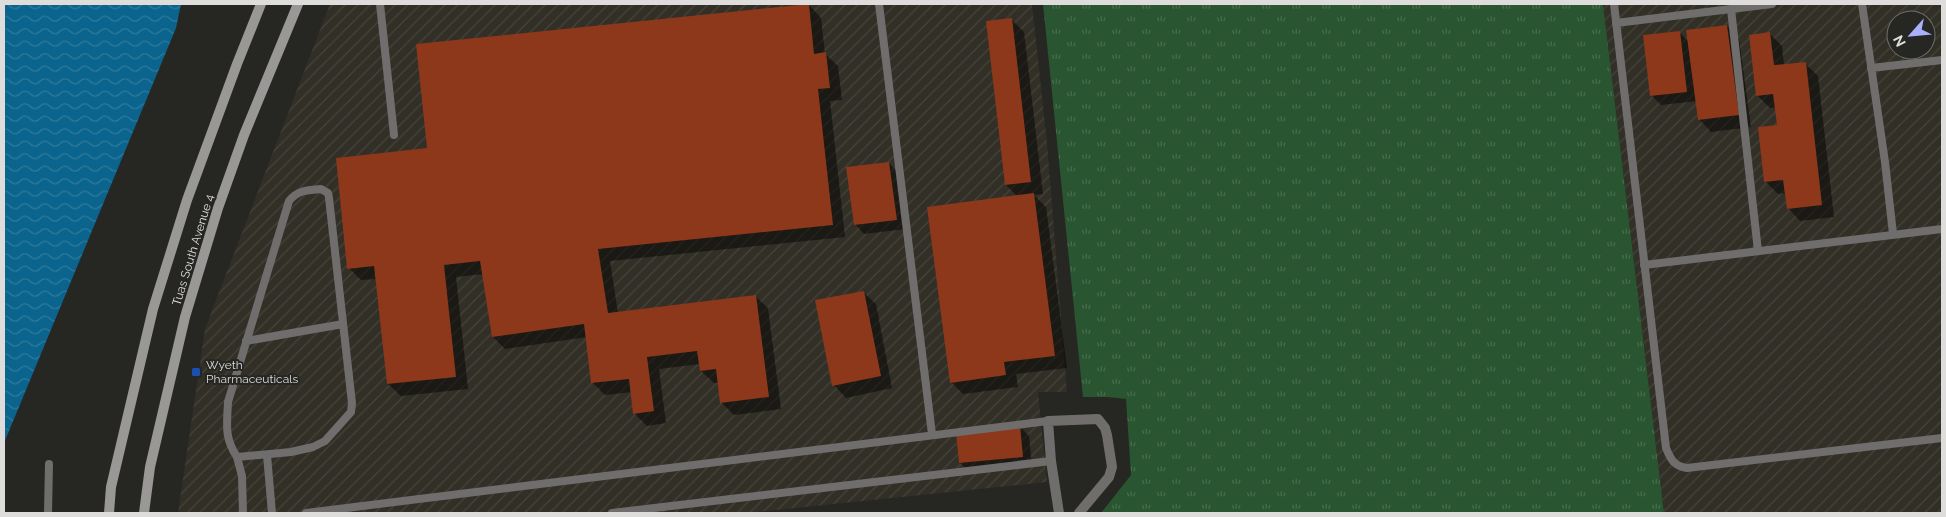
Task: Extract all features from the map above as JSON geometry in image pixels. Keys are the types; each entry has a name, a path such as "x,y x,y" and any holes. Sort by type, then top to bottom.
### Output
{"street":[{"name":"Tuas South Avenue 4","path":"109,513 111,487 153,310 188,200 237,64 261,4"},
{"name":"Tuas South Avenue 4","path":"144,513 150,467 179,345 212,226 244,135 298,4"},
{"path":"1059,513 1051,461 1048,420 1098,419 1105,428 1112,467 1109,476 1079,513"}],"lane":[{"path":"380,4 394,135"},
{"path":"879,4 932,434"},
{"path":"1614,4 1666,448 1672,461 1678,466 1687,468 1942,438"},
{"path":"1616,23 1772,4"},
{"path":"1862,4 1885,162 1892,234"},
{"path":"1731,9 1758,251"},
{"path":"1871,68 1942,60"},
{"path":"237,457 292,452 314,447 325,441 351,412 352,403 344,324 329,198 328,193 321,189 303,190 294,194 289,201 228,402 226,434 230,446 237,457 242,476 243,513"},
{"path":"1644,265 1942,229"},
{"path":"246,341 344,324"},
{"path":"306,513 1048,420"},
{"path":"267,455 272,513"},
{"path":"612,513 665,510 1051,461"},
{"path":"48,513 49,464"}],"shaded area":[{"path":"330,4 1032,4 1047,143 1067,392 1038,392 1047,482 747,513 178,513 205,329"},
{"path":"1603,4 1942,4 1942,513 1664,513"}],"green space":[{"path":"1043,4 1603,4 1664,513 1101,513 1131,475 1126,399 1083,397"}],"water":[{"path":"4,4 181,4 176,28 4,443"}],"building":[{"path":"809,4 814,54 826,52 830,88 818,89 833,225 598,249 608,313 756,295 769,397 720,403 716,369 700,371 697,351 647,357 654,411 633,414 629,379 591,383 584,324 492,337 480,261 444,265 456,377 387,384 374,266 347,269 336,158 427,148 416,44"},
{"path":"1012,18 1031,182 1005,185 986,21"},
{"path":"1727,25 1739,115 1698,120 1686,30"},
{"path":"1680,31 1687,92 1650,96 1643,35"},
{"path":"1770,32 1774,65 1806,62 1822,205 1787,209 1783,180 1764,182 1758,127 1777,125 1773,94 1756,96 1749,35"},
{"path":"889,162 897,220 854,225 846,167"},
{"path":"1034,193 1055,356 1004,362 1006,375 950,383 927,207"},
{"path":"864,291 881,376 832,386 815,300"},
{"path":"1020,425 1023,457 959,463 956,432"}],"place":[{"name":"Wyeth Pharmaceuticals","path":"196,372"}]}
